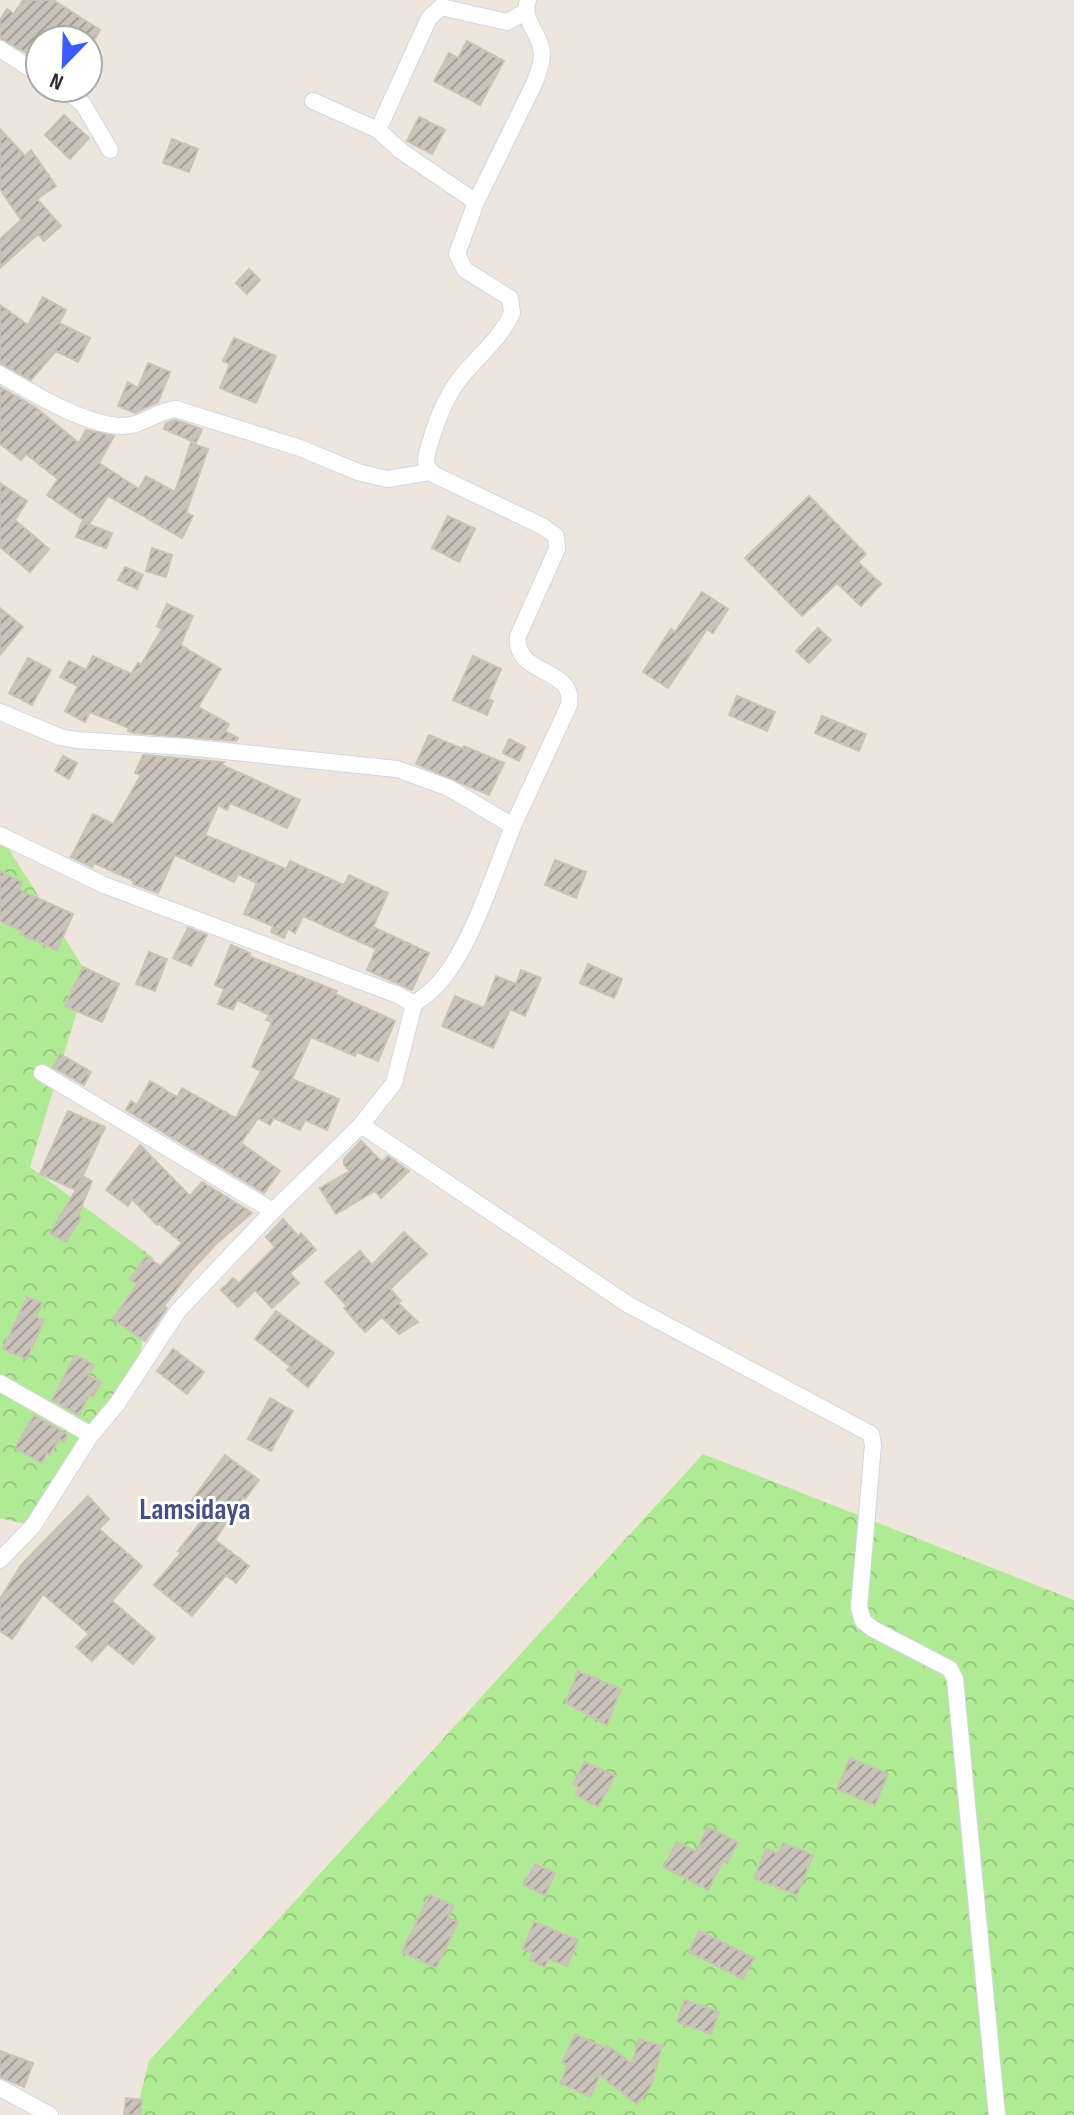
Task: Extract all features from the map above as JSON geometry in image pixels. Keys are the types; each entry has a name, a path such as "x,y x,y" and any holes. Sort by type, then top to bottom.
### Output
{"street":[{"path":"378,130 429,18 436,11 441,7 507,22 527,6 540,44 541,66 476,202 458,258 465,270 510,298 512,313 501,332 459,378 440,412 425,458 430,472"},
{"path":"0,49 24,65"},
{"path":"313,101 378,130 401,151 476,202"},
{"path":"83,104 110,150"},
{"path":"0,374 55,404 112,425 141,424 176,409 300,448 358,472 387,479 430,472 542,526 556,536 557,549 517,644 522,658 565,683 571,696 472,928 437,985 414,1004 394,1083 361,1125 273,1211 178,1311 117,1404 91,1435 33,1526 0,1560"},
{"path":"0,712 60,737 76,740 155,744 397,769 449,788 513,826"},
{"path":"0,835 104,885 398,995 414,1004"},
{"path":"42,1073 273,1211"},
{"path":"361,1125 629,1305 871,1434 873,1445 859,1607 863,1621 873,1629 950,1669 955,1679 997,2115"},
{"path":"0,1383 91,1435"},
{"path":"0,2088 50,2115"}],"green space":[{"path":"0,835 88,975 30,1167 154,1258 138,1371 33,1526 0,1518"},
{"path":"703,1454 1074,1600 1074,2115 136,2113 149,2061"}],"building":[{"path":"23,0 53,0 91,24 24,24 24,52 0,38 0,20 7,9 14,14"},
{"path":"467,41 504,61 480,105 434,81 449,53 458,58"},
{"path":"64,115 89,138 70,159 45,135"},
{"path":"419,117 445,130 432,154 407,141"},
{"path":"0,129 25,156 31,150 56,186 37,199 61,226 44,241 38,234 0,268 0,239 21,220 0,189"},
{"path":"172,139 198,149 189,172 163,163"},
{"path":"249,269 260,280 247,294 236,283"},
{"path":"43,297 66,310 59,323 90,338 78,362 56,351 31,380 0,363 0,305 28,325"},
{"path":"234,338 276,356 256,403 220,388 230,364 223,361"},
{"path":"148,363 170,372 158,402 135,413 118,406 128,382 138,388"},
{"path":"0,387 35,407 79,443 86,430 114,436 99,463 139,489 146,476 175,492 191,443 208,449 186,513 193,516 182,538 108,496 89,524 47,495 58,479 26,454 21,460 0,444"},
{"path":"175,420 202,429 196,443 164,429 166,423"},
{"path":"0,483 27,501 15,520 49,549 30,572 0,547"},
{"path":"809,496 866,554 858,562 881,584 861,606 837,583 802,616 745,558"},
{"path":"448,516 475,529 459,562 432,548"},
{"path":"82,522 112,533 106,548 76,537"},
{"path":"152,548 172,555 166,577 146,571"},
{"path":"125,567 143,575 137,589 118,580"},
{"path":"702,592 728,609 713,633 707,629 668,688 643,672 671,629 675,632"},
{"path":"167,604 193,616 182,646 221,669 198,707 229,724 225,731 238,738 236,741 134,733 90,712 85,722 65,711 78,686 60,677 69,661 86,670 93,656 131,674 138,663 141,665 162,629 157,626"},
{"path":"0,608 23,627 0,655"},
{"path":"818,628 831,640 809,663 796,651"},
{"path":"473,656 501,669 488,699 493,701 487,715 453,700"},
{"path":"28,658 51,670 32,705 9,693"},
{"path":"737,696 775,712 767,731 729,715"},
{"path":"822,716 866,734 859,751 815,733"},
{"path":"429,735 504,763 489,795 416,764"},
{"path":"509,739 525,747 519,761 503,753"},
{"path":"143,755 224,762 222,765 300,800 287,828 230,803 227,810 218,805 205,835 286,869 290,861 344,885 349,875 388,893 373,927 429,953 412,990 367,970 376,949 303,916 295,933 288,929 284,938 271,932 273,926 244,914 257,883 238,874 234,882 175,855 158,893 133,884 134,881 94,863 92,867 71,857 93,814 113,824 141,775 135,773"},
{"path":"63,756 77,763 69,779 55,771"},
{"path":"555,860 586,872 576,898 545,885"},
{"path":"0,871 22,882 19,890 73,914 57,950 20,934 22,931 0,921"},
{"path":"188,928 207,935 191,966 173,958"},
{"path":"231,945 250,953 249,956 337,991 335,994 395,1021 378,1061 357,1052 355,1056 311,1037 292,1079 339,1099 327,1130 305,1120 300,1130 274,1118 270,1125 258,1118 241,1143 280,1171 264,1193 126,1110 131,1101 137,1105 150,1081 177,1097 182,1088 236,1118 261,1071 252,1067 272,1022 266,1020 269,1015 237,1000 233,1010 218,1004 224,989 215,985"},
{"path":"149,952 167,959 155,991 136,984"},
{"path":"588,964 622,979 614,998 580,983"},
{"path":"83,967 119,984 102,1022 65,1006"},
{"path":"521,970 541,978 525,1016 510,1009 493,1048 442,1026 455,996 484,1008 496,976 516,984"},
{"path":"60,1054 91,1072 84,1085 53,1067"},
{"path":"68,1111 105,1127 79,1184 84,1177 92,1181 78,1215 81,1217 66,1242 50,1233 76,1190 40,1174"},
{"path":"361,1141 382,1162 388,1156 409,1171 381,1198 375,1191 336,1214 320,1188 350,1171 344,1165 344,1159"},
{"path":"140,1145 190,1196 202,1182 252,1213 191,1271 164,1306 167,1308 145,1341 113,1319 137,1284 130,1279 146,1256 160,1266 182,1243 157,1225 132,1199 128,1206 106,1190"},
{"path":"283,1219 316,1250 290,1273 299,1283 272,1308 255,1290 238,1307 221,1290 233,1278 239,1283 275,1247 266,1237"},
{"path":"404,1232 427,1254 390,1289 401,1301 398,1303 418,1322 399,1334 382,1317 365,1332 325,1282 360,1251 372,1265"},
{"path":"27,1297 42,1303 36,1317 44,1320 27,1359 3,1349"},
{"path":"276,1311 334,1353 308,1387 287,1370 290,1366 255,1339"},
{"path":"173,1349 204,1372 187,1394 157,1371"},
{"path":"75,1355 94,1365 88,1376 101,1382 93,1397 89,1395 79,1415 52,1400"},
{"path":"270,1398 293,1411 271,1451 248,1439"},
{"path":"34,1415 68,1435 64,1442 59,1439 42,1463 15,1448"},
{"path":"225,1455 259,1480 245,1499 243,1497 215,1540 249,1566 236,1583 226,1575 192,1616 154,1585 181,1553 178,1551 207,1514 190,1503"},
{"path":"88,1496 109,1519 99,1529 142,1566 112,1601 155,1638 133,1664 108,1644 92,1661 76,1647 89,1634 43,1594 12,1639 0,1631 0,1599 21,1565"},
{"path":"578,1671 621,1689 607,1725 566,1703"},
{"path":"850,1758 888,1774 875,1805 837,1789"},
{"path":"585,1762 615,1776 598,1807 576,1795 579,1788 573,1784"},
{"path":"708,1827 738,1843 727,1863 723,1861 708,1890 664,1867 677,1842 696,1852"},
{"path":"783,1843 813,1855 797,1895 754,1878 766,1849 778,1854"},
{"path":"535,1864 555,1873 545,1895 524,1885"},
{"path":"430,1895 454,1906 448,1917 458,1922 436,1968 402,1952"},
{"path":"534,1922 578,1940 567,1966 548,1959 545,1967 530,1960 533,1953 523,1949"},
{"path":"699,1931 754,1958 743,1979 689,1952"},
{"path":"685,2000 719,2012 711,2034 677,2022"},
{"path":"575,2034 605,2048 607,2045 632,2064 639,2039 662,2046 651,2086 637,2104 600,2075 590,2097 560,2083 568,2065 562,2063"},
{"path":"0,2051 33,2063 24,2087 0,2077"},
{"path":"126,2098 142,2100 140,2115 124,2115"}],"district":[{"name":"Lamsidaya","path":"195,1510"}]}
